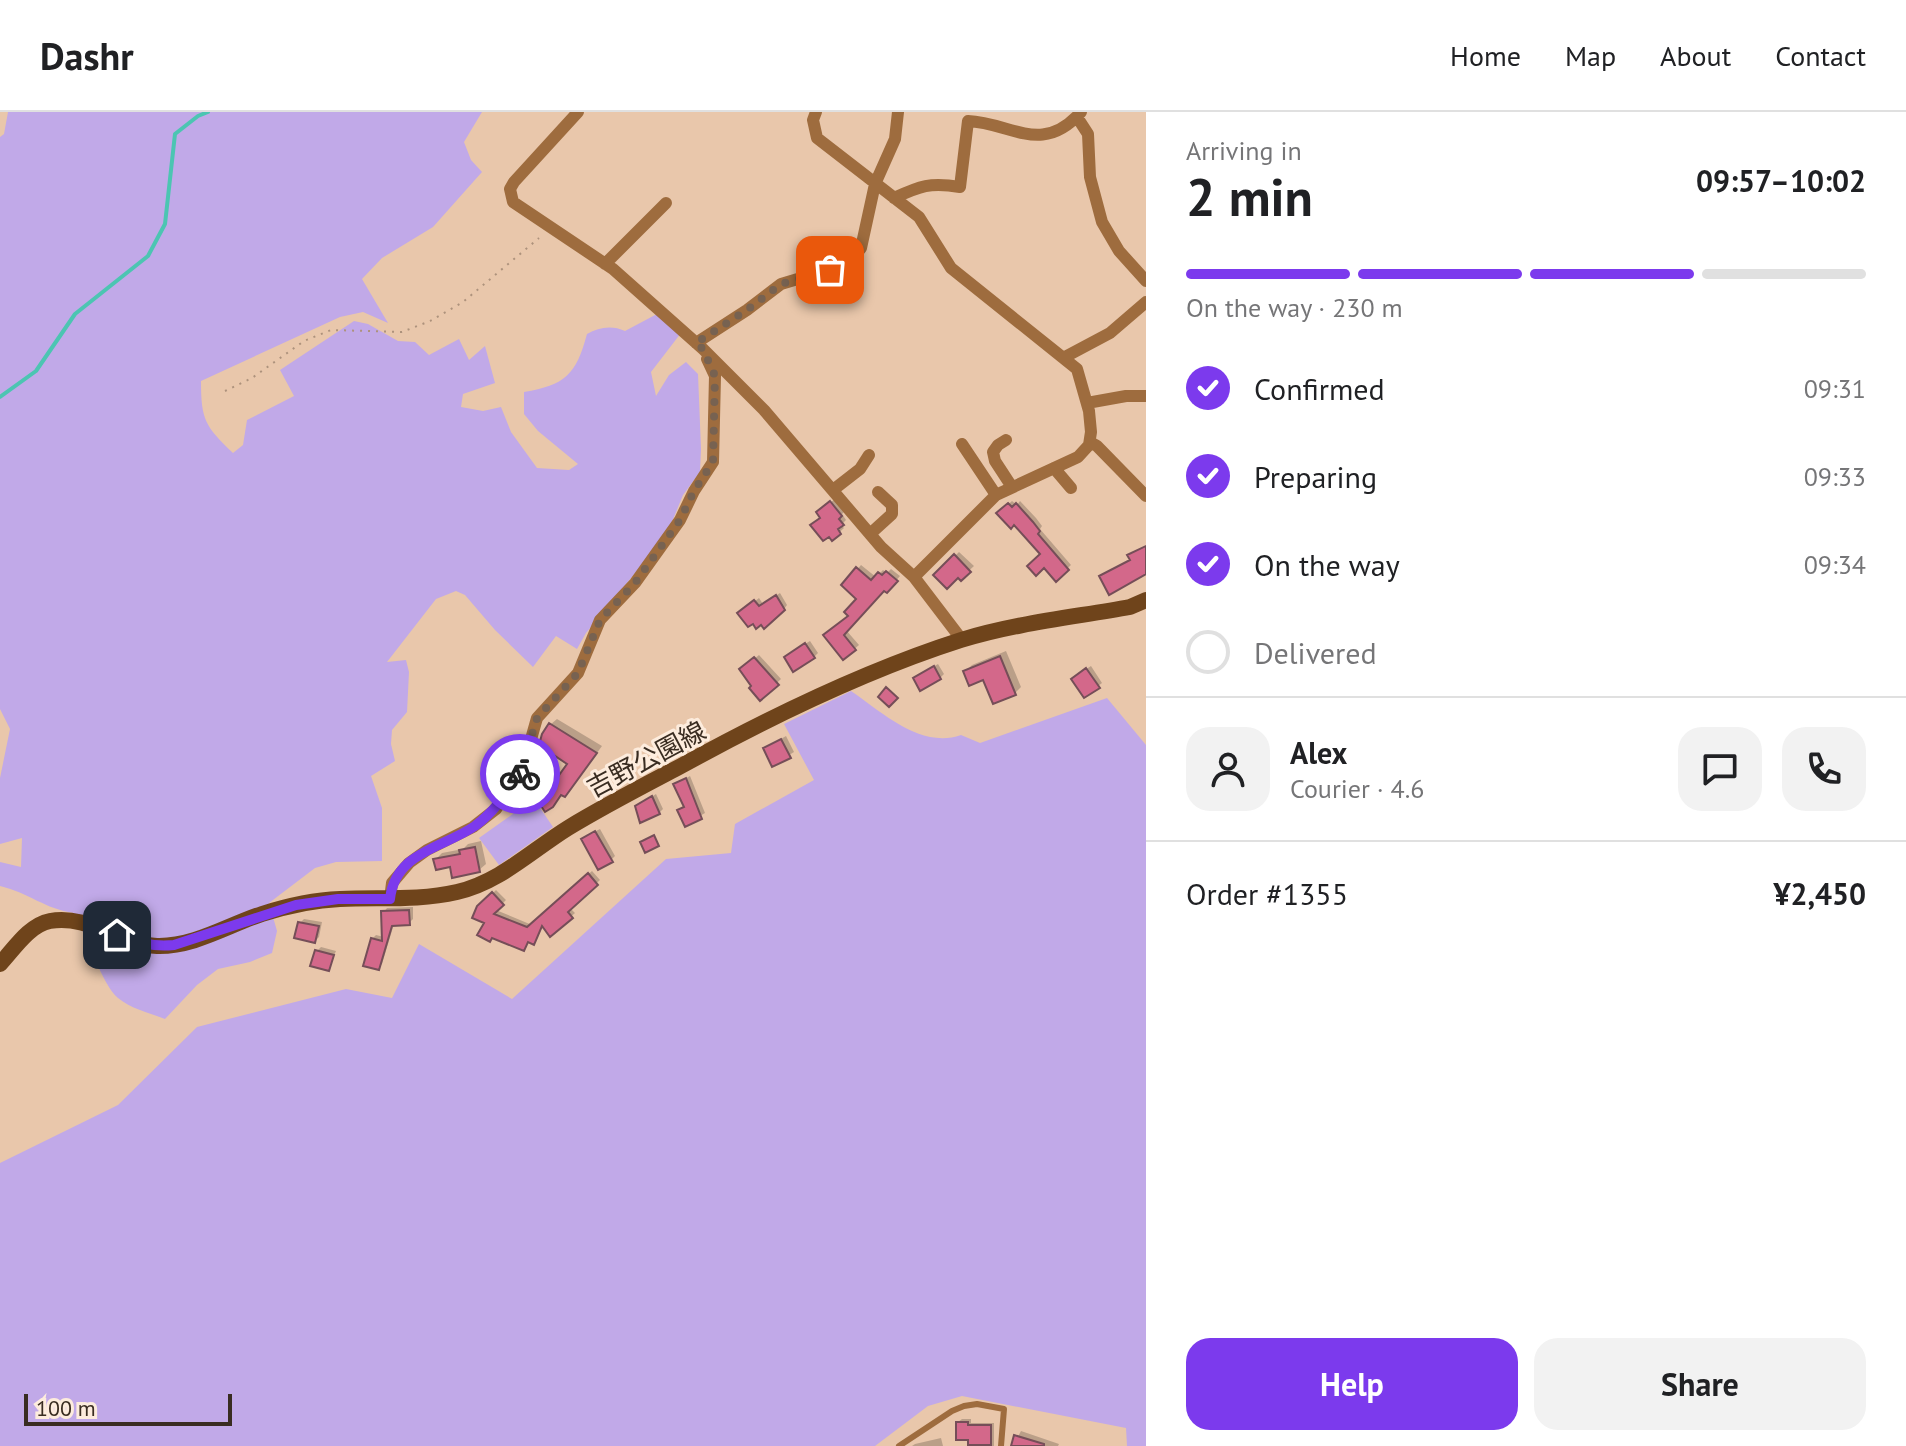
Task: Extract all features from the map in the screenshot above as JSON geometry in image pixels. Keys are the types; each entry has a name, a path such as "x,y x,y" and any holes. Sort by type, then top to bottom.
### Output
{"main road":[{"name":"吉野公園線","path":"0,964 34,928 48,921 78,921 139,944 157,946 196,939 261,914 296,905 338,899 390,899 457,892 493,879 568,828 684,764 880,669 995,631 1130,607 1146,600"}],"street":[{"path":"578,112 510,189 513,202 605,264 699,346 764,410 870,534 914,577 962,640"},
{"path":"816,112 813,120 817,138 919,217 951,268 1077,369 1087,403 1090,442 1078,457 996,495 914,577"},
{"path":"699,346 781,284 848,264 861,248 875,184 895,139 898,112"},
{"path":"894,198 917,187 935,183 960,187 968,121 986,122 1017,134 1035,136 1052,132 1079,114 1088,134 1090,177 1102,222 1119,251 1146,281"},
{"path":"605,264 666,203"},
{"path":"1063,358 1110,333 1146,302"},
{"path":"390,899 392,883 409,863 427,850 473,827 496,809 522,771 537,718 578,673 600,620 644,571 680,520 713,462 715,376 699,346"},
{"path":"1087,403 1146,396"},
{"path":"1006,440 993,452 995,461 1012,487"},
{"path":"1090,442 1146,496"},
{"path":"962,444 996,495"},
{"path":"833,490 860,469 869,455"},
{"path":"1054,468 1071,488"},
{"path":"870,534 892,514 892,505 878,492"}],"lane":[{"path":"899,1446 952,1411 977,1404 1004,1409 1001,1446"}],"path":[{"path":"225,391 252,378 304,341 331,330 402,332 430,321 463,302 552,227"}],"shaded area":[{"path":"8,112 482,112 464,142 471,160 482,172 433,227 382,258 362,279 388,323 363,312 340,317 201,381 206,422 233,453 243,445 247,420 294,396 280,370 354,321 368,324 398,341 415,342 429,355 459,339 469,360 485,346 495,383 463,394 461,407 483,411 501,407 511,432 537,468 569,470 578,464 538,431 524,414 524,392 550,386 567,376 578,359 587,334 606,328 625,331 657,314 681,333 651,372 656,396 669,375 686,362 698,374 700,472 683,495 667,534 586,633 577,649 556,636 533,667 465,595 456,591 436,599 387,662 406,660 409,672 407,712 392,730 395,761 371,776 382,808 382,861 336,862 315,868 269,903 277,931 272,953 218,969 197,985 165,1019 129,1005 112,992 74,913 0,886 0,862 21,867 22,838 0,844 0,778 10,729 0,709 0,137 4,134"},
{"path":"851,691 917,733 946,738 961,735 980,743 1107,698 1146,745 1146,1446 1127,1446 1126,1428 962,1396 928,1406 875,1446 0,1446 0,1163 118,1105 197,1027 346,989 392,998 419,944 512,999 666,859 731,853 735,824 814,780 784,724"},
{"path":"534,799 553,827 499,865 479,838"}],"building":[{"path":"830,501 842,516 839,519 844,525 838,529 841,534 832,541 829,537 823,541 810,525 820,518 816,512"},
{"path":"1008,503 1012,507 1016,503 1069,570 1056,582 1044,568 1036,576 1027,566 1040,554 1014,525 1011,529 996,513"},
{"path":"1146,546 1146,574 1109,595 1099,576 1130,560 1127,555"},
{"path":"954,554 971,572 961,581 958,578 947,589 933,575"},
{"path":"856,567 871,580 878,572 882,575 886,571 898,581 887,593 884,591 844,635 856,650 843,660 823,635 848,616 844,612 856,599 841,585"},
{"path":"776,595 785,610 764,629 761,625 756,629 753,624 748,627 737,613 754,600 759,606"},
{"path":"805,643 815,658 793,672 784,657"},
{"path":"1000,656 1016,695 993,704 983,680 969,686 963,671"},
{"path":"754,657 779,685 760,701 739,669"},
{"path":"934,666 941,679 920,691 913,678"},
{"path":"1086,668 1100,688 1084,698 1071,679"},
{"path":"886,687 898,698 889,707 878,697"},
{"path":"549,723 597,753 565,797 561,795 545,812 532,792 539,782 549,789 567,764 539,745"},
{"path":"781,739 791,758 772,767 763,748"},
{"path":"686,778 702,819 685,827 677,810 684,807 673,784"},
{"path":"652,796 660,814 640,823 635,806"},
{"path":"595,831 613,862 598,870 581,839"},
{"path":"654,835 659,846 645,853 640,842"},
{"path":"475,847 480,872 452,878 450,867 436,870 433,859 460,854 459,850"},
{"path":"588,873 598,885 568,912 573,918 550,937 542,926 534,945 528,942 524,951 492,938 490,942 477,935 484,923 472,918 477,906 492,892 504,905 494,914 527,927"},
{"path":"409,910 410,925 392,926 379,970 363,966 371,938 382,941 381,911"},
{"path":"298,922 319,926 315,943 294,938"},
{"path":"315,950 334,955 329,971 310,966"},
{"path":"956,1422 991,1425 991,1445 968,1445 968,1440 956,1440"},
{"path":"1014,1435 1044,1444 1044,1446 1011,1446"}],"waterway":[{"path":"0,397 36,371 75,314 148,256 165,224 175,134 208,112"}],"way so far":[{"path":"520,774 537,718 578,673 600,620 635,583 680,520 713,462 715,376 703,349 696,343 781,284 830,270"}],"route":[{"path":"117,935 139,944 174,945 296,905 338,899 390,899 397,874 427,850 473,827 496,809 520,774"}]}
